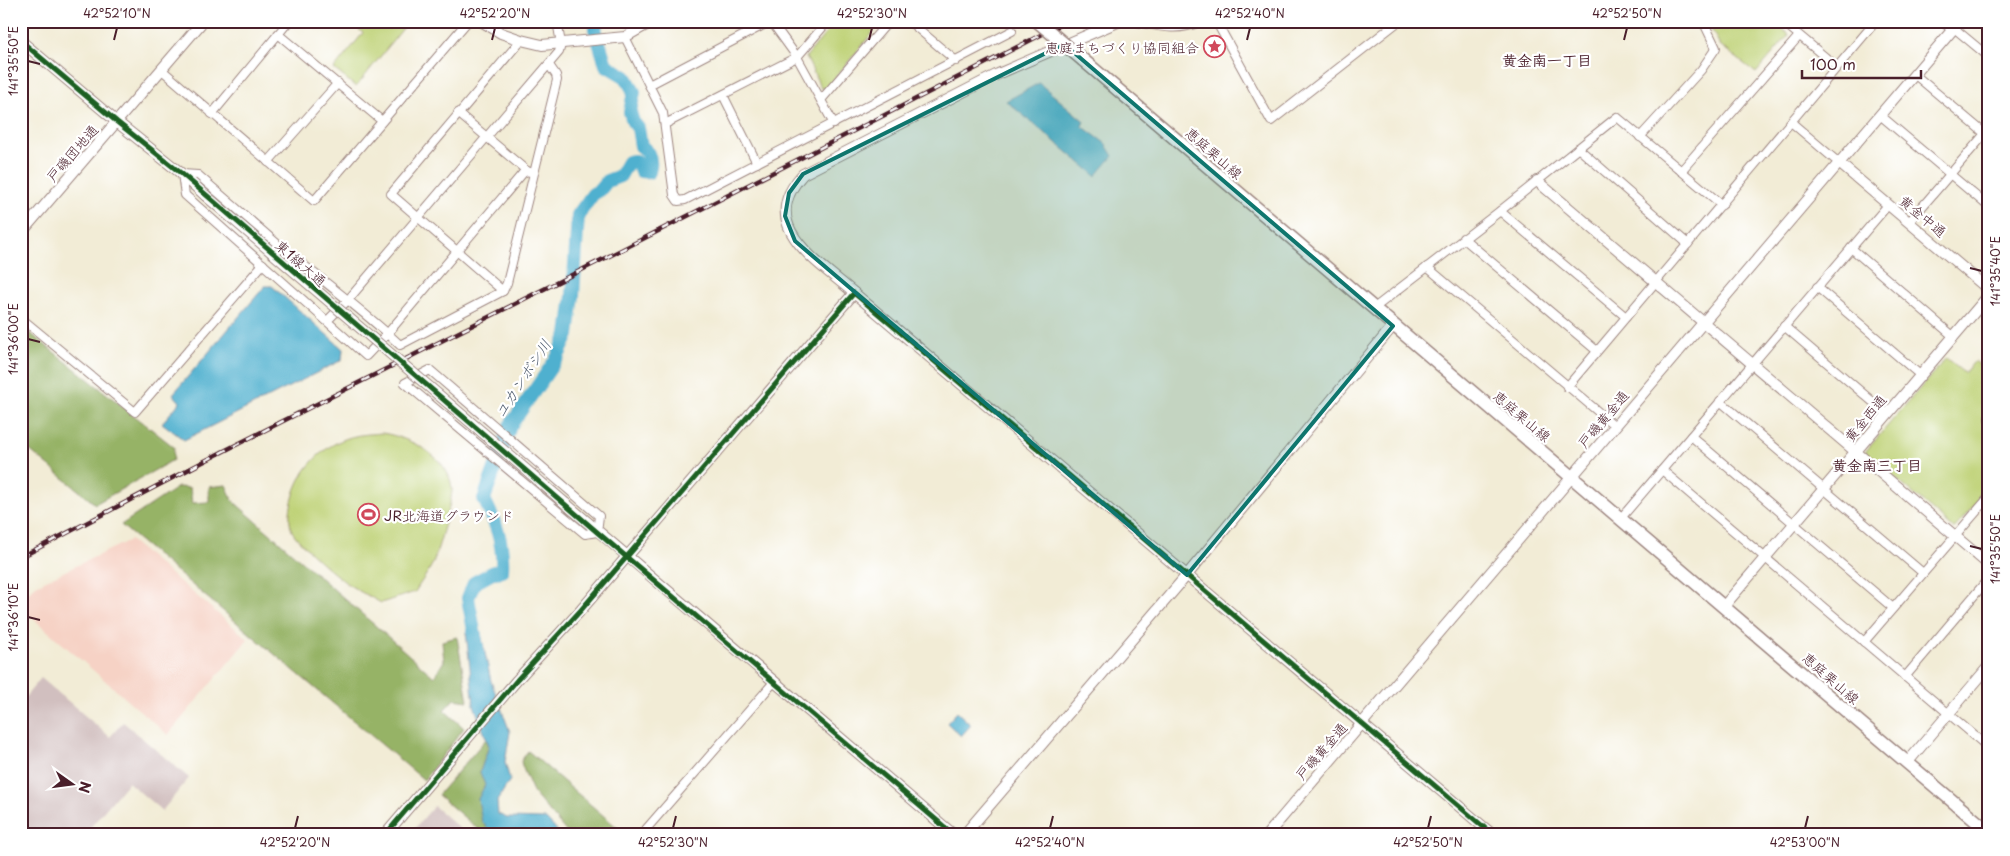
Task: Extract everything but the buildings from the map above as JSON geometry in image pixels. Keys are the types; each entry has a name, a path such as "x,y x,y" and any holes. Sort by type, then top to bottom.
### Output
{"main road":[{"name":"恵庭栗山線","path":"1037,21 1989,832"}],"street":[{"name":"戸磯団地通","path":"21,233 203,21"},
{"path":"212,114 289,21"},
{"path":"162,70 314,201 468,21"},
{"path":"481,21 501,33 521,40 542,44 561,44 625,37 653,21"},
{"path":"327,321 348,300 559,52 561,44 557,21"},
{"path":"649,85 771,21 797,57 834,124"},
{"path":"665,124 797,57 828,21"},
{"path":"821,100 889,21"},
{"path":"908,21 956,61"},
{"path":"1120,21 998,74 803,174 789,193 785,216 788,228 795,242 854,293 1493,835"},
{"path":"1137,21 1181,27 1199,21"},
{"path":"1216,21 1271,121 1399,21"},
{"path":"1640,136 1701,70 1716,48 1703,21"},
{"path":"1782,21 1837,67"},
{"path":"1567,386 1722,205 1873,24 1863,21"},
{"path":"1942,21 1955,26 1989,57"},
{"name":"戸磯黄金通","path":"1267,835 1955,26"},
{"path":"625,37 663,113 674,195 678,201 685,200 1012,31"},
{"path":"278,34 382,121"},
{"path":"1682,171 1798,36"},
{"path":"503,291 391,194 521,40"},
{"name":"東1線大通","path":"21,41 182,174 954,835"},
{"path":"530,172 456,252 388,333 366,356 185,195 182,174 198,175 282,248 348,300 388,333 400,345 503,291 507,283 530,172 557,80 549,65"},
{"path":"1909,222 1987,133 1914,74"},
{"path":"268,162 338,83"},
{"path":"722,95 757,163"},
{"path":"458,113 530,172"},
{"path":"1880,114 1989,207"},
{"path":"1373,309 1500,211 1617,117 1722,205"},
{"path":"1791,122 1839,163"},
{"path":"1578,148 1688,244"},
{"name":"黄金中通","path":"1839,163 1989,290"},
{"path":"1538,181 1989,566"},
{"path":"1621,518 1888,205"},
{"path":"1500,211 1626,317"},
{"path":"1463,238 1597,352"},
{"path":"1851,248 1953,336"},
{"path":"21,318 135,412 263,264"},
{"path":"1427,267 1615,426"},
{"path":"1817,288 1920,375"},
{"path":"385,835 854,293"},
{"name":"黄金西通","path":"1724,606 1989,294"},
{"path":"964,835 1187,575 1393,326"},
{"path":"1784,326 1887,414"},
{"path":"430,370 599,516 598,532 585,534 405,383 430,370"},
{"path":"1720,401 1923,574"},
{"path":"1691,436 1893,608"},
{"path":"1662,470 1764,559 1989,748"},
{"path":"1864,642 1989,498"},
{"path":"1905,677 1989,578"},
{"path":"1907,763 1989,666"},
{"path":"641,835 774,682"}],"highlighted area":[{"path":"1064,44 1393,326 1187,575 795,241 785,216 789,193 803,174"}],"shaded area":[{"path":"130,540 248,639 168,735 21,608 21,600 36,585"},
{"path":"41,678 110,737 123,722 189,778 162,811 128,782 84,835 21,835 21,702"},
{"path":"434,806 467,835 409,835"}],"green space":[{"path":"349,21 409,21 356,87 334,69 363,33"},
{"path":"836,21 882,21 826,89 821,88 806,57"},
{"path":"1710,21 1773,21 1789,35 1756,73 1720,45 1709,25"},
{"path":"21,326 174,447 173,460 95,504 21,443"},
{"path":"1946,358 1964,373 1975,361 1989,373 1989,412 1983,420 1989,425 1989,488 1954,529 1865,452"},
{"name":"JR北海道グラウンド","path":"382,433 393,435 415,444 436,458 450,478 452,494 433,563 415,592 381,603 345,582 319,560 296,537 292,531 290,519 296,487 307,468 322,452 351,437"},
{"path":"226,485 233,501 434,677 444,661 442,641 457,637 468,701 454,699 444,710 464,728 424,780 121,525 178,487 190,488 192,503 209,502 209,487"},
{"path":"486,739 489,746 480,772 486,785 482,822 494,835 485,835 438,795"},
{"path":"528,751 626,835 569,835 534,794 521,761"}],"water":[{"path":"1039,83 1084,121 1082,126 1105,143 1113,156 1096,176 1006,101"},
{"path":"265,286 272,286 343,349 342,360 184,440 162,423 180,402 173,394"},
{"path":"480,629 491,681 510,732 505,762 510,780 497,801 498,814 507,818 546,819 561,835 494,835 482,822 478,799 485,785 480,772 489,746 474,705 466,632"},
{"path":"957,712 971,725 961,736 947,723"}],"waterway":[{"name":"ユカンボシ川","path":"477,647 468,598 474,583 494,572 502,571 500,542 484,499 510,426 557,358 568,335 573,296 578,215 593,194 600,190 607,181 620,176 628,162 634,161 638,163 641,171 649,172 650,168 650,158 647,151 641,146 638,128 633,122 630,112 634,92 626,77 606,65 595,29 597,21"}],"railway":[{"path":"21,557 222,452 1068,21"}],"cycle path":[{"path":"21,41 182,174 597,532 954,835"},
{"path":"385,835 517,680 581,610 854,293 1493,835"}],"place":[{"name":"恵庭まちづくり協同組合","path":"1215,47"},
{"name":"JR北海道グラウンド","path":"368,515"}],"district":[{"name":"黄金南一丁目","path":"1547,59"},
{"name":"黄金南三丁目","path":"1877,464"}]}
